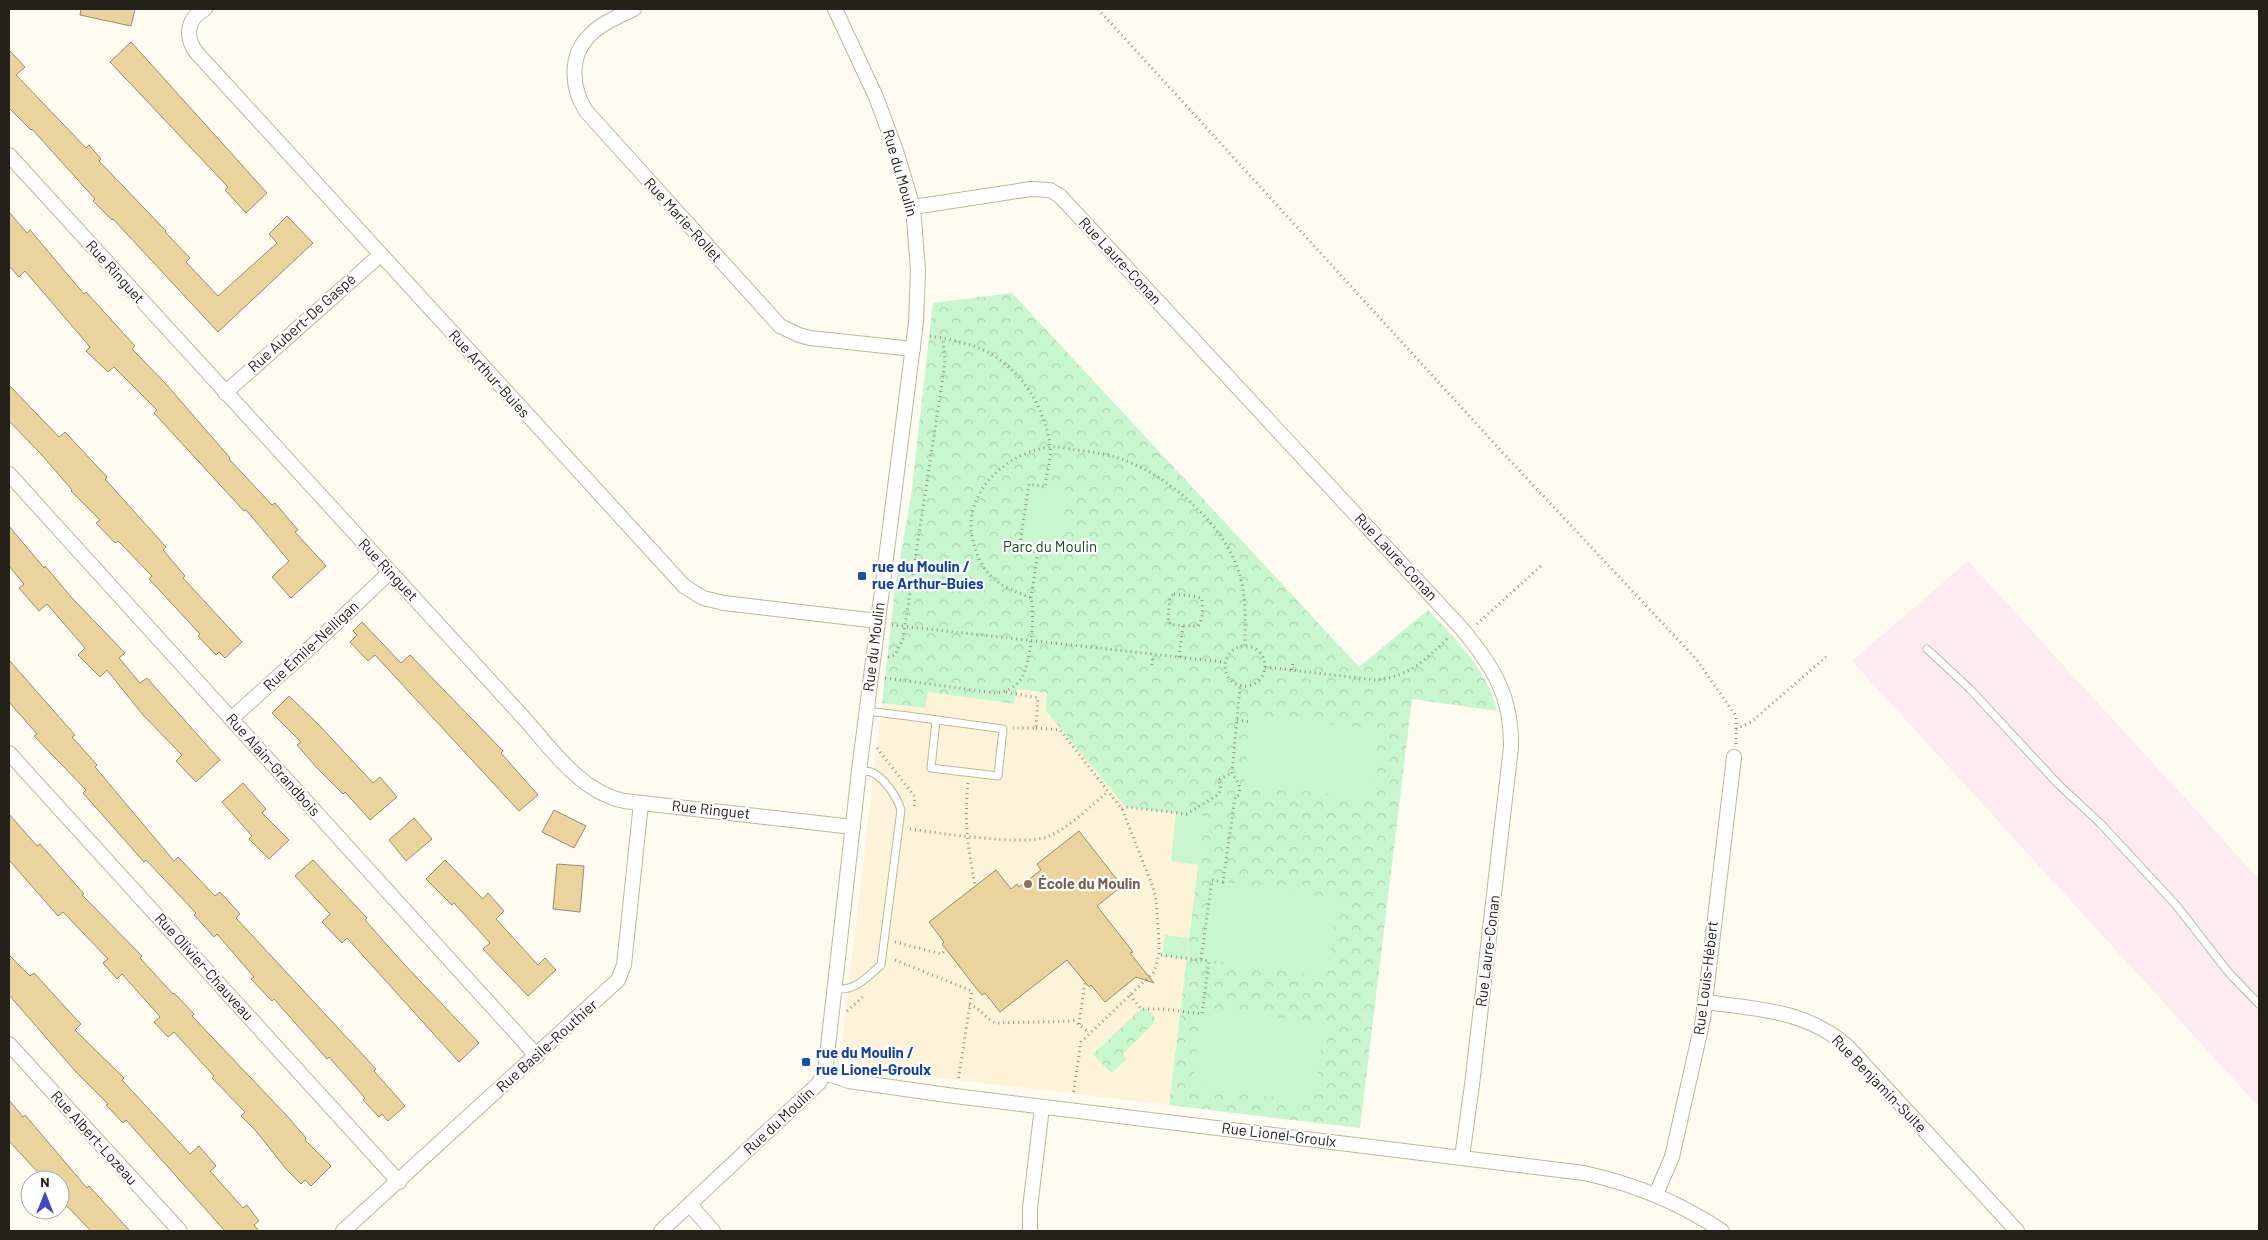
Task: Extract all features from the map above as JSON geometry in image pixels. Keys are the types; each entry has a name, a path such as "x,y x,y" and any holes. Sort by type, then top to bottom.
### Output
{"street":[{"name":"Rue Arthur-Buies","path":"205,9 193,18 189,29 190,41 196,52 380,255 662,562 692,592 703,598 724,604 884,623"},
{"name":"Rue Marie-Rollet","path":"634,9 596,30 587,38 580,50 574,82 578,97 586,111 780,326 810,338 913,349"},
{"name":"Rue du Moulin","path":"661,1231 818,1084 825,1073 866,711 884,623 918,300 918,270 913,207 896,151 876,97 835,9"},
{"name":"Rue Ringuet","path":"9,155 577,776 609,796 641,803 853,827"},
{"name":"Rue Laure-Conan","path":"913,207 1031,189 1050,190 1060,196 1463,630 1496,675 1508,705 1511,723 1511,747 1472,1086 1462,1157"},
{"name":"Rue Aubert-De Gaspé","path":"225,392 380,255"},
{"name":"Rue Alain-Grandbois","path":"9,474 536,1056"},
{"name":"Rue Émile-Nelligan","path":"231,718 312,646 390,572"},
{"name":"Rue Olivier-Chauveau","path":"9,753 399,1182"},
{"name":"Rue Louis-Hébert","path":"1656,1194 1672,1157 1706,1002 1734,757"},
{"name":"Rue Basile-Routhier","path":"343,1231 610,989 622,971 641,803"},
{"name":"Rue Benjamin-Sulte","path":"1706,1002 1790,1014 1811,1022 1836,1037 1848,1047 2017,1231"},
{"name":"Rue Albert-Lozeau","path":"9,1044 180,1231"},
{"name":"Rue Lionel-Groulx","path":"825,1073 849,1081 1042,1107 1584,1173 1623,1182 1656,1194 1689,1210 1722,1231"},
{"path":"1030,1231 1030,1208 1042,1107"},
{"path":"690,1205 713,1231"}],"lane":[{"path":"1927,649 1970,689 2058,785 2100,823 2176,905 2229,972 2259,1004"},
{"path":"866,711 936,720 1003,729 998,776 931,768 936,720"},
{"path":"834,989 846,990 854,988 880,965 901,810 892,792 882,781 872,772 859,771"}],"path":[{"path":"1098,9 1503,454 1696,659 1736,716 1734,757"},
{"path":"927,336 944,338 988,352 1021,379 1035,400 1051,447 1044,487 1029,484 1019,549 1038,552 1031,598 1033,612 1030,641 1022,678 1005,692"},
{"path":"885,658 895,655 903,639 906,626 945,363 944,338"},
{"path":"1031,598 1008,588 988,573 978,556 972,539 970,525 972,510 978,494 992,475 999,469 1017,459 1051,447 1104,453 1125,460 1160,478 1199,512 1226,546 1238,568 1244,595 1245,645"},
{"path":"1474,626 1542,565"},
{"path":"1174,594 1202,599 1203,605 1198,626 1183,625 1172,625 1168,622 1170,598 1174,594"},
{"path":"884,623 1224,662"},
{"path":"1179,657 1183,625"},
{"path":"1265,667 1376,680 1392,678 1417,667 1451,636"},
{"path":"1245,645 1259,651 1263,656 1265,667 1263,676 1258,681 1252,685 1240,686 1232,682 1227,676 1224,662 1230,651 1235,647 1245,645"},
{"path":"1152,665 1153,655"},
{"path":"1736,729 1751,722 1827,656"},
{"path":"1292,670 1293,660"},
{"path":"882,678 984,693 1005,692 1038,698 1036,728"},
{"path":"1201,959 1212,880 1223,882 1235,797 1239,795 1240,789 1232,773 1240,686"},
{"path":"1237,720 1251,722"},
{"path":"1026,727 1060,730 1122,809 1156,900 1159,955 1154,972 1089,1032 1079,1046 1072,1096"},
{"path":"1122,809 1126,807 1187,814 1219,794 1221,785 1218,780 1232,773"},
{"path":"911,829 1026,840 1044,838 1062,828 1108,792"},
{"path":"966,798 966,835 975,886"},
{"path":"897,942 940,954 946,950"},
{"path":"1130,995 1141,1009 1180,1010 1202,1014 1209,961 1159,955"},
{"path":"895,960 972,991"},
{"path":"1078,1024 1085,982"},
{"path":"958,1083 972,991 976,988"},
{"path":"970,1005 975,1006 986,1018 997,1023 1074,1021 1089,1032"}],"shaded area":[{"path":"1968,561 2259,879 2259,1107 1852,661"},
{"name":"École du Moulin","path":"1017,689 1047,693 1204,816 1169,1105 872,1070 858,1064 846,1049 843,1037 846,1008 882,703 925,708 927,692 1014,704"}],"green space":[{"name":"Parc du Moulin","path":"1012,293 1359,667 1428,610 1478,668 1492,696 1497,711 1412,699 1360,1128 1169,1105 1204,816 1126,807 1046,711 1047,693 1017,689 1014,704 928,692 925,708 882,703 895,589 911,496 933,303"},
{"path":"1029,484 1068,491 1058,555 1019,549"},
{"path":"1252,715 1379,730 1371,799 1244,784"},
{"path":"1176,813 1204,816 1199,865 1171,861"},
{"path":"1212,880 1338,898 1327,977 1201,959"},
{"path":"1165,935 1189,938 1186,959 1162,956"},
{"path":"1202,1007 1324,1024 1313,1103 1192,1086"},
{"path":"1141,1009 1147,1009 1155,1017 1154,1023 1123,1054 1127,1059 1111,1073 1093,1054"}],"building":[{"path":"81,9 135,9 131,26 80,15"},
{"path":"131,42 267,193 246,213 225,190 228,187 110,62"},
{"path":"9,50 25,67 16,75 86,148 89,145 101,159 99,161 190,258 186,262 218,296 277,243 269,234 287,216 313,243 218,332 113,219 93,201 95,199 32,129 9,108"},
{"path":"9,212 27,233 30,230 84,294 86,292 135,346 132,349 166,384 229,459 272,505 275,503 298,530 295,532 326,566 291,598 272,577 289,561 246,510 244,511 154,413 157,410 114,367 108,372 86,351 90,347 25,271 19,277 9,266"},
{"path":"9,385 59,437 65,432 107,477 105,479 166,547 163,550 185,576 183,578 242,642 225,658 219,652 216,655 198,636 200,634 149,579 152,576 118,541 115,543 96,523 100,520 71,491 41,454 9,421"},
{"path":"9,526 44,568 45,566 72,598 125,653 119,658 140,683 147,678 220,760 196,782 176,761 182,755 143,715 107,670 100,677 78,655 85,648 47,604 39,611 19,588 24,584 9,566"},
{"path":"362,622 401,663 410,655 503,751 501,753 538,795 519,811 375,655 368,661 350,642 357,635 353,631"},
{"path":"9,660 75,735 72,737 97,765 95,767 174,861 178,857 215,896 220,892 240,914 236,918 376,1069 374,1071 405,1106 388,1121 382,1114 379,1117 329,1057 327,1059 274,999 272,1001 251,979 254,977 217,934 214,937 194,915 196,913 146,860 144,862 83,793 86,790 34,736 37,734 9,702"},
{"path":"289,696 373,783 380,777 397,797 370,820 345,792 343,794 317,768 297,745 301,742 272,713"},
{"path":"243,783 266,809 262,813 289,840 269,859 249,839 252,836 222,802"},
{"path":"554,810 586,826 574,848 542,832"},
{"path":"9,814 37,846 40,844 84,894 82,895 142,956 140,958 194,1014 192,1016 288,1117 306,1138 305,1140 331,1166 311,1186 305,1180 301,1184 286,1169 256,1131 241,1116 245,1112 212,1078 214,1076 174,1032 168,1037 154,1022 160,1017 122,974 117,979 103,963 108,959 63,912 58,916 9,860"},
{"path":"414,818 432,839 406,861 389,840"},
{"path":"1079,831 1122,886 1097,906 1133,952 1130,953 1154,983 1136,977 1105,1002 1091,985 1089,987 1067,960 1000,1012 985,993 982,995 976,988 942,944 944,942 929,922 996,870 1011,889 1017,884 1019,887 1041,870 1037,864"},
{"path":"313,860 367,918 365,920 403,963 479,1043 459,1062 347,938 342,943 322,922 330,914 295,876"},
{"path":"445,860 483,899 488,893 504,911 496,919 538,965 545,958 556,970 528,996 483,949 490,943 454,903 452,905 426,879"},
{"path":"557,864 584,866 580,912 553,909"},
{"path":"9,955 30,976 34,973 81,1024 75,1030 124,1078 122,1080 190,1154 199,1146 216,1166 210,1171 243,1208 247,1205 259,1221 254,1225 259,1231 225,1231 126,1120 123,1123 106,1105 108,1104 76,1072 9,995"},
{"path":"9,1100 23,1117 25,1115 87,1188 89,1186 130,1231 91,1231 70,1209 70,1170 36,1170 9,1141"}],"place":[{"name":"rue du Moulin / rue Arthur-Buies","path":"862,576"},
{"name":"École du Moulin","path":"1028,884"},
{"name":"rue du Moulin / rue Lionel-Groulx","path":"806,1062"}]}
